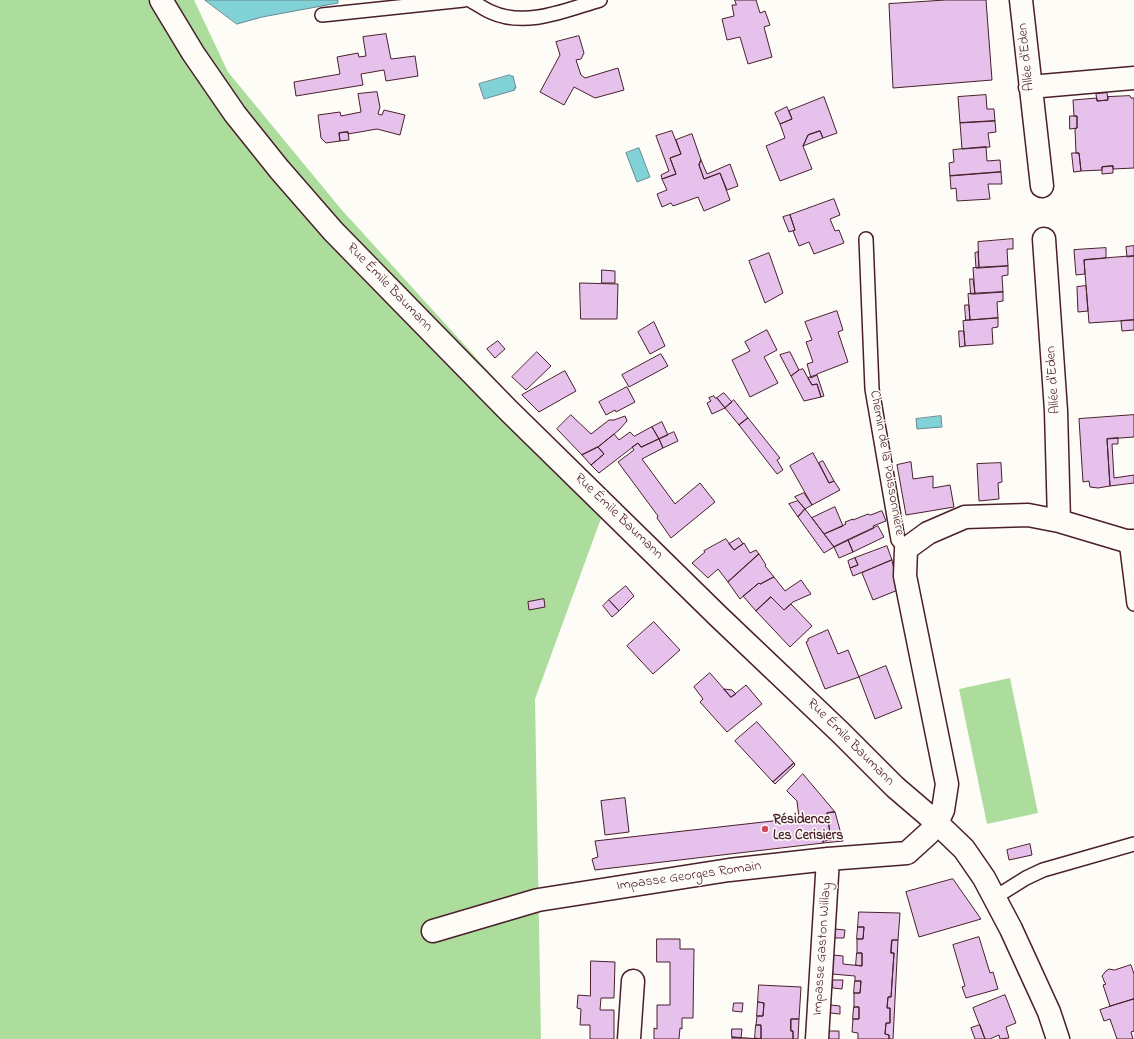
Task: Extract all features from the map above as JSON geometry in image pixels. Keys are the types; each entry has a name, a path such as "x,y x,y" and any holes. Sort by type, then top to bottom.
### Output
{"street":[{"name":"Rue Émile Baumann","path":"161,0 192,53 235,114 279,169 333,231 540,441 718,616 841,733 895,787 937,822 964,849 984,878 994,898 1049,1012 1058,1039"},
{"name":"Allée d'Eden","path":"1021,0 1042,186"},
{"path":"1030,87 1134,78"},
{"name":"Allée d'Eden","path":"1044,239 1056,411 1059,521"},
{"path":"906,549 928,533 965,516 1028,515 1059,521 1130,541"},
{"name":"Chemin de la Poissonnière","path":"906,549 905,576 947,784 943,810 937,822"},
{"name":"Impasse Georges Romain","path":"433,932 538,900 729,870 828,859 907,853 929,833 937,822"},
{"name":"Impasse Gaston Willay","path":"817,1039 828,859"},
{"path":"629,1039 633,981"}],"lane":[{"path":"322,16 464,0"},
{"path":"470,0 492,13 510,18 541,17 600,0"},
{"name":"Chemin de la Poissonnière","path":"866,239 872,389 898,540 906,549"},
{"path":"1130,541 1134,604"},
{"path":"994,898 1026,878 1043,870 1134,844"}],"green space":[{"path":"0,0 194,0 228,72 341,209 607,502 535,699 541,1039 0,1039"},
{"path":"1010,678 1038,813 987,824 959,689"}],"water":[{"path":"205,0 338,0 338,3 262,17 237,24"},
{"path":"510,75 513,76 516,88 514,88 515,90 484,99 479,84"},
{"path":"639,148 650,177 637,182 626,153"},
{"path":"941,416 942,427 917,429 916,419"}],"building":[{"path":"735,0 756,0 760,13 765,11 770,25 764,27 772,57 748,64 740,37 727,40 722,19 734,16 732,5 736,5"},
{"path":"946,0 986,0 992,80 893,88 889,4"},
{"path":"386,34 391,59 415,56 418,76 386,81 384,70 361,74 363,85 296,96 294,82 340,74 337,57 358,53 359,57 366,56 363,37"},
{"path":"579,36 584,53 581,59 576,60 581,75 585,78 618,68 624,90 595,98 574,87 564,105 540,92 560,55 556,42"},
{"path":"377,92 380,107 378,114 382,115 384,110 405,115 400,135 377,129 348,134 348,132 339,133 340,141 326,143 321,138 318,115 340,112 341,116 361,112 358,94"},
{"path":"1107,93 1108,100 1097,101 1096,94"},
{"path":"986,95 987,109 994,109 995,121 960,123 958,97"},
{"path":"1130,96 1131,98 1134,98 1134,168 1113,169 1113,166 1102,167 1102,170 1081,171 1079,153 1076,153 1075,129 1077,128 1077,116 1074,116 1073,100 1097,98 1097,101 1108,100 1108,97"},
{"path":"824,97 837,133 823,138 820,131 808,135 803,146 812,169 780,181 766,146 785,138 780,124 792,119 789,111"},
{"path":"787,107 792,119 780,124 775,113"},
{"path":"1070,116 1077,116 1077,128 1070,129"},
{"path":"995,121 996,132 988,133 990,147 962,149 960,123"},
{"path":"672,131 681,154 670,158 676,174 662,179 661,175 669,171 656,136"},
{"path":"820,131 823,138 803,146 808,135"},
{"path":"348,132 349,140 340,141 339,133"},
{"path":"692,134 701,160 699,165 704,179 720,173 730,200 704,211 698,197 673,206 671,203 662,207 657,194 667,190 662,179 676,174 670,158 681,154 676,140"},
{"path":"986,147 987,161 1000,160 1001,172 950,176 949,163 954,162 953,150"},
{"path":"1072,153 1079,153 1081,171 1074,172"},
{"path":"701,160 707,174 730,164 738,186 727,190 720,173 704,179 699,165"},
{"path":"1113,166 1113,173 1102,174 1102,167"},
{"path":"1001,172 1002,184 988,184 990,199 957,201 956,188 951,189 950,176"},
{"path":"834,199 840,215 830,219 835,231 839,230 844,243 814,254 809,242 799,246 793,231 795,230 790,215"},
{"path":"790,215 795,230 789,232 783,217"},
{"path":"1013,239 1013,249 1007,249 1008,266 979,268 978,242"},
{"path":"1134,246 1134,256 1127,257 1126,247"},
{"path":"1106,248 1106,258 1084,260 1085,274 1076,275 1074,250"},
{"path":"978,252 979,268 976,268 975,253"},
{"path":"769,253 783,293 765,303 749,261"},
{"path":"1134,256 1134,320 1089,323 1084,260"},
{"path":"1008,266 1008,275 1002,276 1003,292 975,294 973,268"},
{"path":"602,270 615,271 615,283 602,283"},
{"path":"970,279 973,279 975,294 971,294"},
{"path":"580,283 618,284 617,319 581,319"},
{"path":"1086,286 1088,311 1078,312 1077,287"},
{"path":"1003,292 1003,301 997,302 998,318 970,320 968,294"},
{"path":"965,305 969,305 970,320 966,320"},
{"path":"837,311 843,330 838,332 848,362 817,374 811,378 807,364 813,362 806,342 812,340 805,322"},
{"path":"998,318 998,327 992,328 993,344 965,346 963,321"},
{"path":"1134,320 1134,330 1122,331 1121,321"},
{"path":"654,322 665,346 650,354 638,332"},
{"path":"767,330 777,350 764,357 778,383 750,397 732,360 750,351 745,342"},
{"path":"959,331 964,331 965,346 960,347"},
{"path":"498,341 505,349 495,358 487,349"},
{"path":"537,352 551,366 526,390 512,377"},
{"path":"790,352 799,370 791,376 780,355"},
{"path":"661,354 668,366 629,387 622,375"},
{"path":"803,369 812,385 817,384 821,397 804,401 791,376"},
{"path":"565,371 576,391 539,412 522,395"},
{"path":"817,375 824,396 821,397 817,384 812,385 808,378"},
{"path":"627,387 635,402 616,412 615,410 606,415 599,402"},
{"path":"724,393 732,402 725,408 717,398"},
{"path":"714,396 725,408 712,414 707,403 711,401 709,398"},
{"path":"734,400 748,418 739,425 725,408"},
{"path":"571,415 591,434 609,420 614,420 625,416 627,421 619,430 598,447 582,455 557,429"},
{"path":"1134,415 1134,437 1107,439 1110,486 1098,488 1090,487 1089,481 1083,482 1079,419"},
{"path":"748,418 780,458 777,460 783,470 777,474 739,425"},
{"path":"662,422 668,435 659,439 652,427"},
{"path":"652,427 659,439 641,447 638,443 599,473 591,465 604,454 598,447 614,434 619,440 630,432 634,436"},
{"path":"674,432 678,441 663,448 659,439"},
{"path":"1118,438 1118,444 1112,444 1114,478 1134,475 1134,483 1110,486 1107,439"},
{"path":"659,439 663,448 642,459 675,504 700,483 715,502 671,538 657,518 658,516 618,462 634,450 632,447 638,443 641,447"},
{"path":"598,447 604,454 591,465 582,455"},
{"path":"813,453 829,483 834,481 840,490 812,505 790,466"},
{"path":"823,461 834,481 829,483 819,463"},
{"path":"911,462 913,479 933,476 933,488 950,485 954,507 906,515 897,465"},
{"path":"1001,463 1002,482 998,483 999,499 979,501 977,464"},
{"path":"804,493 812,505 805,509 795,497"},
{"path":"798,501 805,509 798,517 789,504"},
{"path":"835,507 843,526 824,534 812,518"},
{"path":"805,509 834,547 824,553 798,517"},
{"path":"882,511 886,521 873,526 874,528 834,547 824,534 846,524 845,522"},
{"path":"878,526 884,537 853,552 848,540"},
{"path":"739,538 743,544 734,550 729,544"},
{"path":"726,539 734,550 744,543 750,553 756,550 759,554 728,582 718,569 708,578 692,563 705,552 704,551"},
{"path":"848,540 853,552 839,558 834,547"},
{"path":"887,546 892,560 853,576 850,568 858,565 855,558"},
{"path":"759,554 766,565 765,566 774,577 760,584 759,583 740,599 728,582"},
{"path":"855,558 858,565 850,568 848,561"},
{"path":"892,560 898,590 873,600 862,573"},
{"path":"774,577 785,591 801,580 811,594 793,602 784,610 771,597 756,611 743,596 759,583 760,584"},
{"path":"626,586 634,596 619,611 609,600"},
{"path":"771,597 784,610 791,604 812,626 790,647 756,611"},
{"path":"544,599 545,607 529,610 528,602"},
{"path":"609,600 619,611 612,617 603,606"},
{"path":"654,622 680,650 653,674 627,646"},
{"path":"828,630 838,654 848,650 859,677 825,689 806,642 808,639"},
{"path":"886,666 902,708 875,719 859,677"},
{"path":"710,673 731,697 746,685 762,704 727,732 700,702 703,699 694,687"},
{"path":"724,689 732,690 736,694 731,697"},
{"path":"757,722 794,763 773,782 735,741"},
{"path":"794,763 795,765 775,784 773,782"},
{"name":"Résidence Les Cerisiers","path":"803,774 835,812 827,813 831,840 823,841 823,843 595,870 592,859 598,857 595,841 799,818 797,801 787,791"},
{"path":"625,798 629,832 605,835 601,801"},
{"path":"835,812 843,841 823,843 823,841 831,840 827,813"},
{"path":"1030,844 1032,855 1009,860 1007,850"},
{"path":"953,879 981,919 919,937 906,892"},
{"path":"859,912 900,913 898,940 892,940 891,953 894,953 891,997 888,997 887,1008 890,1008 890,1023 886,1023 885,1034 889,1035 889,1039 858,1039 858,1033 852,1032 853,1019 859,1019 859,1007 854,1007 854,993 860,993 861,981 855,981 855,976 832,974 833,955 843,956 843,964 862,966 862,953 857,953 857,939 863,939 864,927 858,927"},
{"path":"858,927 864,927 863,939 857,939"},
{"path":"835,929 845,930 844,938 835,938"},
{"path":"979,937 990,973 993,972 998,989 966,998 962,987 965,986 953,945"},
{"path":"657,939 680,939 680,949 694,949 693,1018 682,1018 682,1029 680,1028 679,1039 654,1039 654,1028 657,1029 657,1005 670,1005 670,962 657,962"},
{"path":"892,940 898,940 893,1039 889,1039 889,1035 885,1034 886,1023 890,1023 890,1008 887,1008 888,997 891,997 894,953 891,953"},
{"path":"857,953 862,953 862,966 856,965"},
{"path":"591,961 615,962 614,998 601,998 600,1010 614,1010 614,1039 590,1039 590,1025 580,1025 581,1009 577,1008 578,995 590,996"},
{"path":"1131,965 1134,974 1134,999 1110,1006 1103,985 1106,984 1102,976 1109,969 1114,970"},
{"path":"833,980 843,980 842,989 833,988"},
{"path":"855,981 861,981 860,993 854,993"},
{"path":"759,985 801,987 799,1019 791,1019 793,1039 761,1039 761,1025 756,1025 757,1016 763,1016 764,1003 758,1002"},
{"path":"1005,995 1016,1023 1006,1027 1009,1038 1000,1039 999,1035 990,1039 985,1039 973,1008"},
{"path":"1134,999 1134,1031 1131,1032 1133,1039 1117,1039 1110,1019 1104,1021 1100,1010"},
{"path":"758,1002 764,1003 763,1016 757,1016"},
{"path":"734,1003 743,1003 742,1012 733,1011"},
{"path":"830,1005 840,1006 840,1014 830,1013"},
{"path":"854,1007 859,1007 859,1019 853,1019"},
{"path":"791,1019 799,1019 798,1039 793,1039"},
{"path":"756,1025 761,1025 761,1039 755,1038"},
{"path":"980,1025 985,1039 975,1039 971,1028"},
{"path":"732,1029 742,1029 741,1038 732,1037"},
{"path":"829,1031 839,1031 839,1039 829,1039"},
{"path":"732,1037 761,1039 732,1039"}],"place":[{"name":"Résidence Les Cerisiers","path":"765,829"}]}
